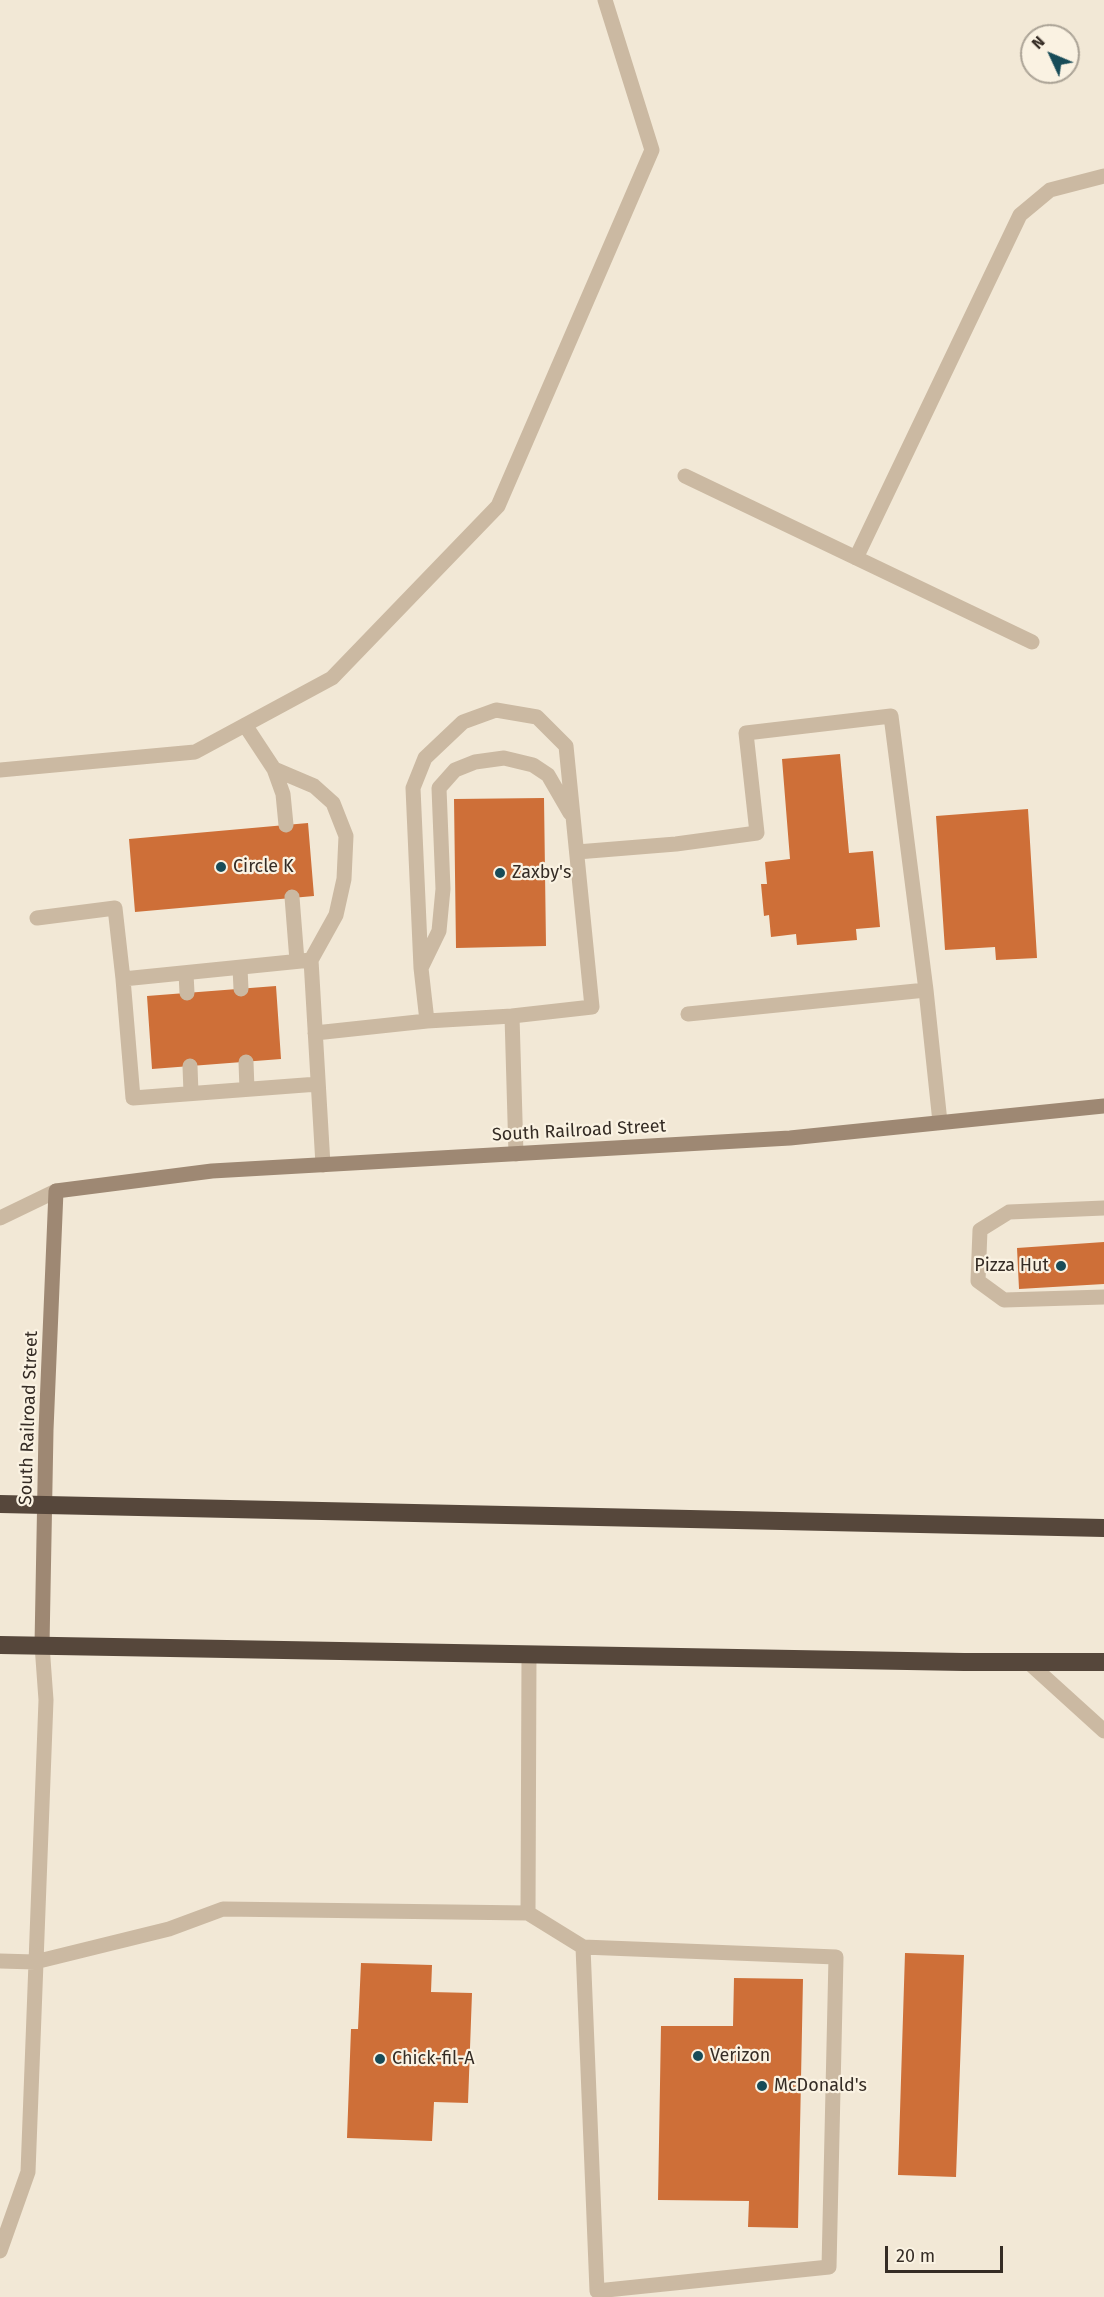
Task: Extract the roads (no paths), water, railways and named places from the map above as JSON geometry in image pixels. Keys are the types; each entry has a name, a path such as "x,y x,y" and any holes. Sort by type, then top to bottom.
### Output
{"highway":[{"path":"0,1504 46,1503 1104,1528"},
{"path":"0,1645 529,1655 1104,1662"}],"street":[{"path":"0,770 195,752 332,678 498,506 652,150 605,0"},
{"path":"856,558 1020,215 1050,190 1104,176"},
{"path":"685,476 1032,642"},
{"path":"315,1033 592,1007 566,746 537,717 495,710 464,722 425,758 413,788 421,968 428,1021"},
{"path":"576,852 676,844 757,833 746,733 891,716 926,990 940,1122"},
{"path":"245,725 274,769 283,794 286,825"},
{"path":"421,968 439,931 443,889 440,788 455,771 475,762 504,758 532,765 548,775 573,818"},
{"path":"123,979 304,961 336,915 344,879 346,836 333,803 314,786 274,769"},
{"path":"292,897 315,1033 323,1165"},
{"path":"37,918 115,908 133,1098 318,1084"},
{"path":"240,968 241,989"},
{"path":"186,973 187,993"},
{"path":"688,1014 926,990"},
{"path":"512,1016 516,1154"},
{"path":"246,1062 248,1089"},
{"path":"190,1066 191,1093"},
{"name":"South Railroad Street","path":"0,1218 56,1191 212,1172 790,1138 1104,1106"},
{"name":"South Railroad Street","path":"42,1646 46,1430 56,1191"},
{"path":"1104,1208 1009,1212 980,1230 978,1281 1004,1300 1104,1297"},
{"path":"0,2251 28,2172 46,1700 42,1646"},
{"path":"528,1913 529,1655"},
{"path":"1028,1662 1104,1731"},
{"path":"0,1961 35,1962 169,1929 223,1909 528,1913 583,1947 836,1957 829,2267 597,2291 583,1947"}],"place":[{"name":"Circle K","path":"221,867"},
{"name":"Zaxby's","path":"500,873"},
{"name":"Pizza Hut","path":"1061,1266"},
{"name":"Verizon","path":"698,2056"},
{"name":"Chick-fil-A","path":"380,2059"},
{"name":"McDonald's","path":"762,2086"}]}
